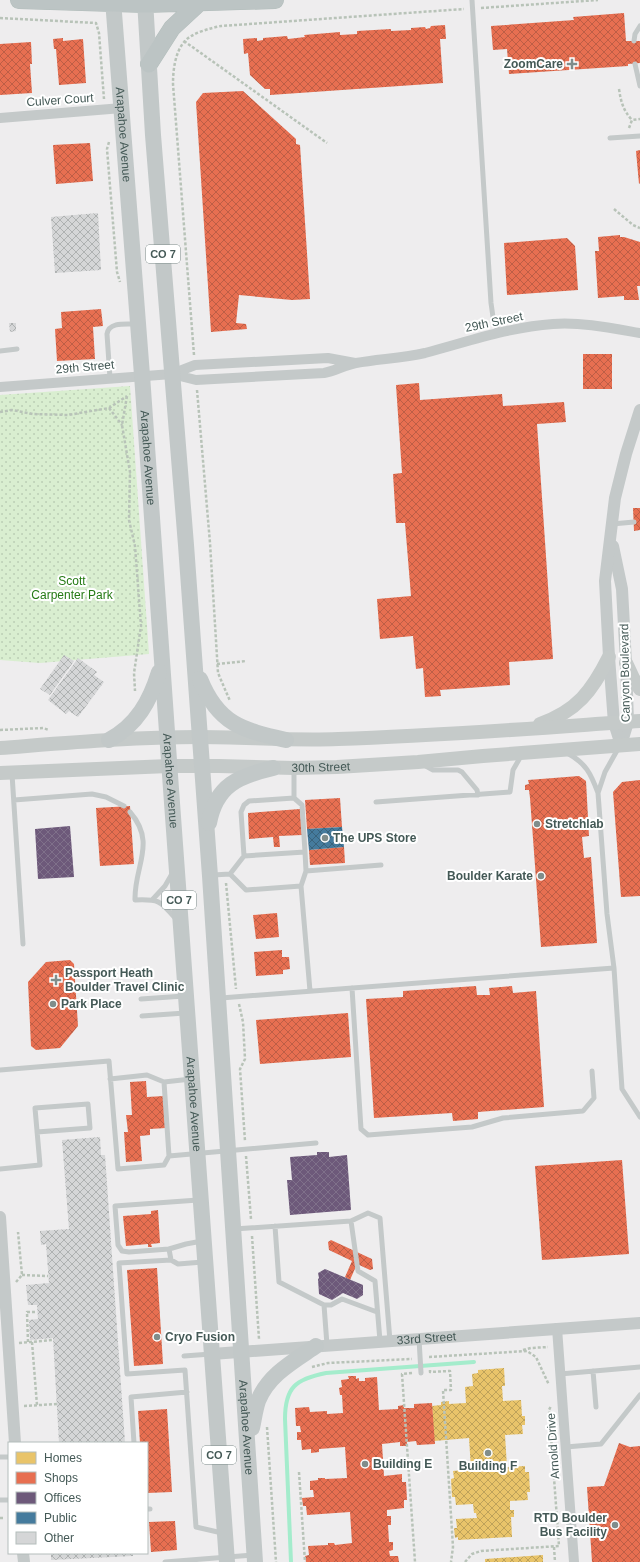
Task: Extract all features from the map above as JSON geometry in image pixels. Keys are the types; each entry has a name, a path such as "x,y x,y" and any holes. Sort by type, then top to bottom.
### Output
{"highway":[{"path":"19,0 199,3 275,0"},
{"path":"149,64 172,28 199,3"}],"main road":[{"name":"Arapahoe Avenue","path":"113,2 142,375 176,866 187,996 227,1559"},
{"name":"Arapahoe Avenue","path":"145,2 153,135 207,834 222,874 218,998 255,1558"},
{"path":"526,729 552,720 578,704 593,686 609,657"},
{"path":"194,658 208,697 212,704 224,716 243,728 286,740"},
{"path":"109,740 130,724 145,706 153,693 162,663"},
{"path":"626,663 640,689"},
{"path":"0,748 109,740 200,737 286,740 391,737 634,722"},
{"name":"30th Street","path":"6,773 169,766 294,768 366,766 640,744"},
{"path":"207,834 210,818 215,804 226,788 247,775 273,768"},
{"path":"248,1447 258,1402 267,1384 282,1369 321,1346"}],"street":[{"name":"Culver Court","path":"0,118 122,108"},
{"name":"29th Street","path":"0,387 142,375 172,374 196,380 203,380 324,372 355,363 418,354 538,326 571,324 590,325 640,333"},
{"name":"29th Street","path":"172,374 195,365 328,358 355,363"},
{"name":"Canyon Boulevard","path":"621,745 614,723 605,581 611,539 611,524 620,474 640,410"},
{"name":"Canyon Boulevard","path":"611,539 622,589 626,663 634,722 621,745"},
{"path":"0,1218 7,1283 15,1442"},
{"name":"33rd Street","path":"212,1354 640,1322"},
{"name":"Arnold Drive","path":"557,1328 574,1562"}],"lane":[{"path":"472,0 491,296 493,316 499,334"},
{"path":"634,41 635,34 640,26"},
{"path":"635,64 640,86"},
{"path":"610,138 640,136"},
{"path":"110,378 107,334 108,329 111,326 138,323"},
{"path":"0,351 17,350"},
{"path":"611,524 634,522"},
{"path":"598,793 605,772 621,745"},
{"path":"561,750 582,762 592,776 598,793 607,914 614,968 622,1089 640,1117"},
{"path":"376,802 510,792 513,770 522,753"},
{"path":"418,762 432,770 458,770 462,772 477,790 478,795"},
{"path":"294,768 294,798"},
{"path":"6,773 14,800 23,944"},
{"path":"14,800 97,795 124,806"},
{"path":"244,856 241,812 244,805 249,801 294,798 302,805 306,871 301,886 310,991"},
{"path":"130,812 141,826 144,851 136,879 135,900 153,899 166,906 181,925"},
{"path":"301,886 246,890 222,874 244,856 305,852"},
{"path":"306,871 381,865"},
{"path":"153,899 165,886 176,866"},
{"path":"218,998 614,968"},
{"path":"352,988 361,1129 368,1134 472,1127 503,1118 583,1111 594,1098 592,1071"},
{"path":"141,1000 187,996"},
{"path":"142,1016 188,1013"},
{"path":"0,1070 109,1061 118,1169 164,1165 169,1156 164,1082"},
{"path":"110,1078 147,1075 164,1082 192,1079"},
{"path":"0,1169 40,1165 37,1132 36,1108 88,1104 90,1128 37,1132"},
{"path":"169,1156 316,1143"},
{"path":"201,1200 116,1206 118,1245 122,1251 129,1252 169,1249 204,1241"},
{"path":"233,1229 352,1222 368,1213 380,1218 385,1341"},
{"path":"352,1222 358,1272 375,1281 377,1312 385,1341"},
{"path":"275,1226 279,1282 324,1305 331,1304 342,1298 377,1312"},
{"path":"169,1249 171,1260"},
{"path":"206,1262 178,1264 171,1260 119,1263 128,1374 185,1370 196,1527 225,1534"},
{"path":"321,1346 324,1305"},
{"path":"419,1338 422,1373"},
{"path":"184,1356 212,1354"},
{"path":"560,1374 640,1366"},
{"path":"593,1371 596,1407"},
{"path":"134,1442 130,1397 187,1392"},
{"path":"566,1447 601,1444 640,1395"},
{"path":"165,1562 255,1558"}],"path":[{"path":"326,143 184,41 204,30 221,26 598,0"},
{"path":"0,18 96,23 99,33 105,110"},
{"path":"619,89 621,105 632,120"},
{"path":"632,120 640,119"},
{"path":"629,137 629,127 632,120"},
{"path":"110,136 107,149 117,272 120,284"},
{"path":"614,209 633,225 640,228"},
{"path":"0,412 12,410 33,414 68,415 109,408 127,396 122,425 130,472 129,520 135,546 141,626 134,673 136,690 134,696"},
{"path":"109,408 122,425"},
{"path":"217,664 246,661"},
{"path":"222,874 237,996 243,1030 245,1059 240,1069 260,1351"},
{"path":"18,1232 22,1274"},
{"path":"7,1283 22,1274 48,1276"},
{"path":"28,1342 27,1312 38,1312"},
{"path":"18,1343 53,1340"},
{"path":"32,1342 37,1405"},
{"path":"523,1351 531,1348 558,1346"},
{"path":"429,1357 523,1351 530,1352 536,1356 550,1388"},
{"path":"307,1368 328,1363 412,1358"},
{"path":"430,1372 450,1371 451,1390 443,1390 453,1547 451,1562"},
{"path":"413,1373 402,1374 415,1562"},
{"path":"465,1562 472,1554 481,1551 559,1546 549,1410 551,1403"},
{"path":"13,1408 57,1404"},
{"path":"267,1423 276,1562"},
{"path":"299,1472 305,1562"},
{"path":"0,1518 5,1518"},
{"path":"554,1547 556,1562"}],"green space":[{"name":"Scott Carpenter Park","path":"130,386 149,654 40,663 0,660 0,395"}],"building: Homes":[{"name":"Building F","path":"504,1368 505,1386 502,1386 503,1401 521,1400 522,1416 525,1416 525,1425 522,1425 523,1434 505,1435 507,1467 525,1466 525,1472 529,1472 530,1492 527,1492 528,1500 510,1501 510,1510 514,1510 514,1517 511,1517 512,1537 458,1540 458,1537 455,1538 454,1528 457,1528 456,1519 477,1518 476,1513 474,1513 473,1504 456,1505 455,1497 452,1497 451,1479 454,1478 453,1471 471,1469 469,1438 434,1441 432,1406 441,1405 441,1402 449,1401 449,1404 466,1403 465,1387 473,1386 472,1374 478,1373 478,1370"},
{"path":"543,1555 543,1562 485,1562 485,1559"}],"building: Shops":[{"path":"624,13 626,41 640,41 640,63 628,64 628,66 509,74 507,49 493,50 491,26 574,20 573,17"},
{"path":"445,25 446,39 440,39 443,83 270,95 270,89 265,89 250,75 248,53 244,54 243,39 257,38 257,41 263,40 263,38 287,36 288,39 305,37 304,35 340,32 340,35 357,34 357,31 391,29 391,31 411,30 411,28 425,27 426,29 430,28 431,26"},
{"path":"63,38 63,41 83,39 86,83 59,85 56,49 54,49 53,39"},
{"path":"31,42 32,64 30,64 32,93 0,95 0,44"},
{"path":"243,91 296,139 296,144 300,145 310,299 292,300 239,295 236,323 246,324 247,329 211,332 196,102 203,93"},
{"path":"90,143 93,181 56,184 53,145"},
{"path":"640,150 640,183 639,184 636,151"},
{"path":"620,235 620,237 640,242 640,286 637,286 639,300 624,300 624,296 598,298 595,251 599,251 598,237"},
{"path":"567,238 575,246 578,290 507,295 504,243"},
{"path":"101,309 103,326 93,327 95,359 57,361 55,329 62,328 61,312"},
{"path":"583,354 612,354 612,389 583,389"},
{"path":"419,383 420,400 502,394 503,406 564,402 566,422 537,424 553,659 509,662 510,685 440,690 441,696 425,697 423,668 416,669 413,636 380,639 377,599 411,596 405,523 396,523 393,474 402,473 396,385"},
{"path":"633,508 640,508 640,530 634,531"},
{"path":"579,776 586,781 589,836 582,837 584,858 591,857 597,943 541,947 530,798 529,790 525,790 525,785 529,784 528,780"},
{"path":"640,780 640,896 621,897 613,792 622,782"},
{"path":"340,798 342,827 307,829 305,800"},
{"path":"130,806 134,864 100,866 96,808"},
{"path":"300,809 302,835 279,836 280,847 274,847 273,837 249,839 248,813"},
{"path":"344,847 345,863 310,865 309,850"},
{"path":"277,913 279,937 256,939 253,915"},
{"path":"282,950 282,957 289,957 290,969 283,970 283,974 256,976 254,952"},
{"name":"Park Place","path":"70,960 74,964 78,1026 60,1048 36,1050 31,1046 28,982 46,962"},
{"path":"476,986 477,995 490,995 489,988 512,986 513,993 536,991 544,1107 478,1112 478,1119 453,1121 452,1113 374,1118 366,999 403,997 403,991"},
{"path":"348,1013 351,1057 260,1064 256,1020"},
{"path":"146,1081 147,1097 164,1096 166,1128 150,1129 150,1135 140,1136 142,1161 126,1162 124,1132 128,1132 126,1115 132,1115 130,1082"},
{"path":"622,1160 629,1254 542,1260 535,1166"},
{"path":"158,1210 160,1243 151,1244 152,1247 148,1247 148,1244 126,1246 123,1216 151,1214 151,1211"},
{"path":"331,1240 372,1259 373,1269 370,1270 357,1264 350,1280 345,1277 352,1261 329,1250 328,1242"},
{"path":"157,1268 163,1364 134,1366 127,1270"},
{"name":"Building E","path":"348,1376 356,1376 356,1379 359,1378 359,1381 365,1381 365,1378 377,1377 379,1410 398,1409 398,1406 404,1405 404,1408 414,1408 414,1404 432,1403 435,1444 417,1445 416,1441 407,1442 407,1446 400,1446 400,1442 382,1444 384,1476 402,1474 402,1482 406,1482 407,1500 404,1500 404,1508 387,1510 387,1516 391,1516 391,1525 388,1525 389,1542 393,1542 393,1550 389,1551 390,1556 398,1556 399,1562 306,1562 305,1556 309,1555 308,1546 328,1545 328,1543 334,1543 335,1545 352,1543 350,1512 307,1515 306,1506 303,1506 302,1498 314,1497 313,1490 310,1490 310,1481 318,1480 318,1478 347,1478 345,1447 319,1449 319,1452 311,1453 311,1449 302,1450 301,1440 297,1440 297,1432 301,1432 300,1426 296,1426 295,1408 309,1407 310,1412 327,1411 327,1414 343,1413 342,1395 340,1395 339,1388 342,1387 341,1380 349,1379"},
{"path":"167,1409 172,1492 148,1493 148,1442 140,1442 138,1411"},
{"name":"RTD Boulder Bus Facility","path":"619,1443 630,1447 640,1446 640,1562 592,1562 587,1487 604,1486"},
{"path":"175,1521 177,1550 151,1552 149,1522"}],"building: Offices":[{"path":"70,826 74,877 38,879 35,829"},
{"path":"317,1152 329,1152 329,1157 347,1155 351,1210 290,1215 287,1180 292,1180 290,1157 317,1155"},
{"path":"325,1269 363,1285 363,1295 357,1299 343,1293 332,1300 319,1294 318,1273"}],"building: Public":[{"name":"The UPS Store","path":"342,827 344,847 309,850 307,829"}],"building: Other":[{"path":"98,213 101,270 55,273 51,217"},
{"path":"9,323 16,323 16,331 10,332"},
{"path":"64,655 74,661 50,695 40,689"},
{"path":"78,658 97,672 94,675 104,682 78,717 69,711 66,714 48,700"},
{"path":"100,1137 101,1155 105,1155 125,1442 59,1442 53,1338 30,1340 29,1320 38,1319 37,1305 28,1305 26,1285 49,1283 46,1244 41,1245 40,1231 69,1229 62,1140"},
{"path":"51,1554 133,1554 133,1556 51,1560"}],"waterway":[{"path":"291,1562 285,1419 287,1399 294,1386 307,1378 326,1373 474,1362"}],"place":[{"name":"ZoomCare","path":"572,64"},
{"name":"Stretchlab","path":"537,824"},
{"name":"The UPS Store","path":"325,838"},
{"name":"Boulder Karate","path":"541,876"},
{"name":"Passport Heath Boulder Travel Clinic","path":"56,980"},
{"name":"Park Place","path":"53,1004"},
{"name":"Cryo Fusion","path":"157,1337"},
{"name":"Building F","path":"488,1453"},
{"name":"Building E","path":"365,1464"},
{"name":"RTD Boulder Bus Facility","path":"615,1525"}]}
